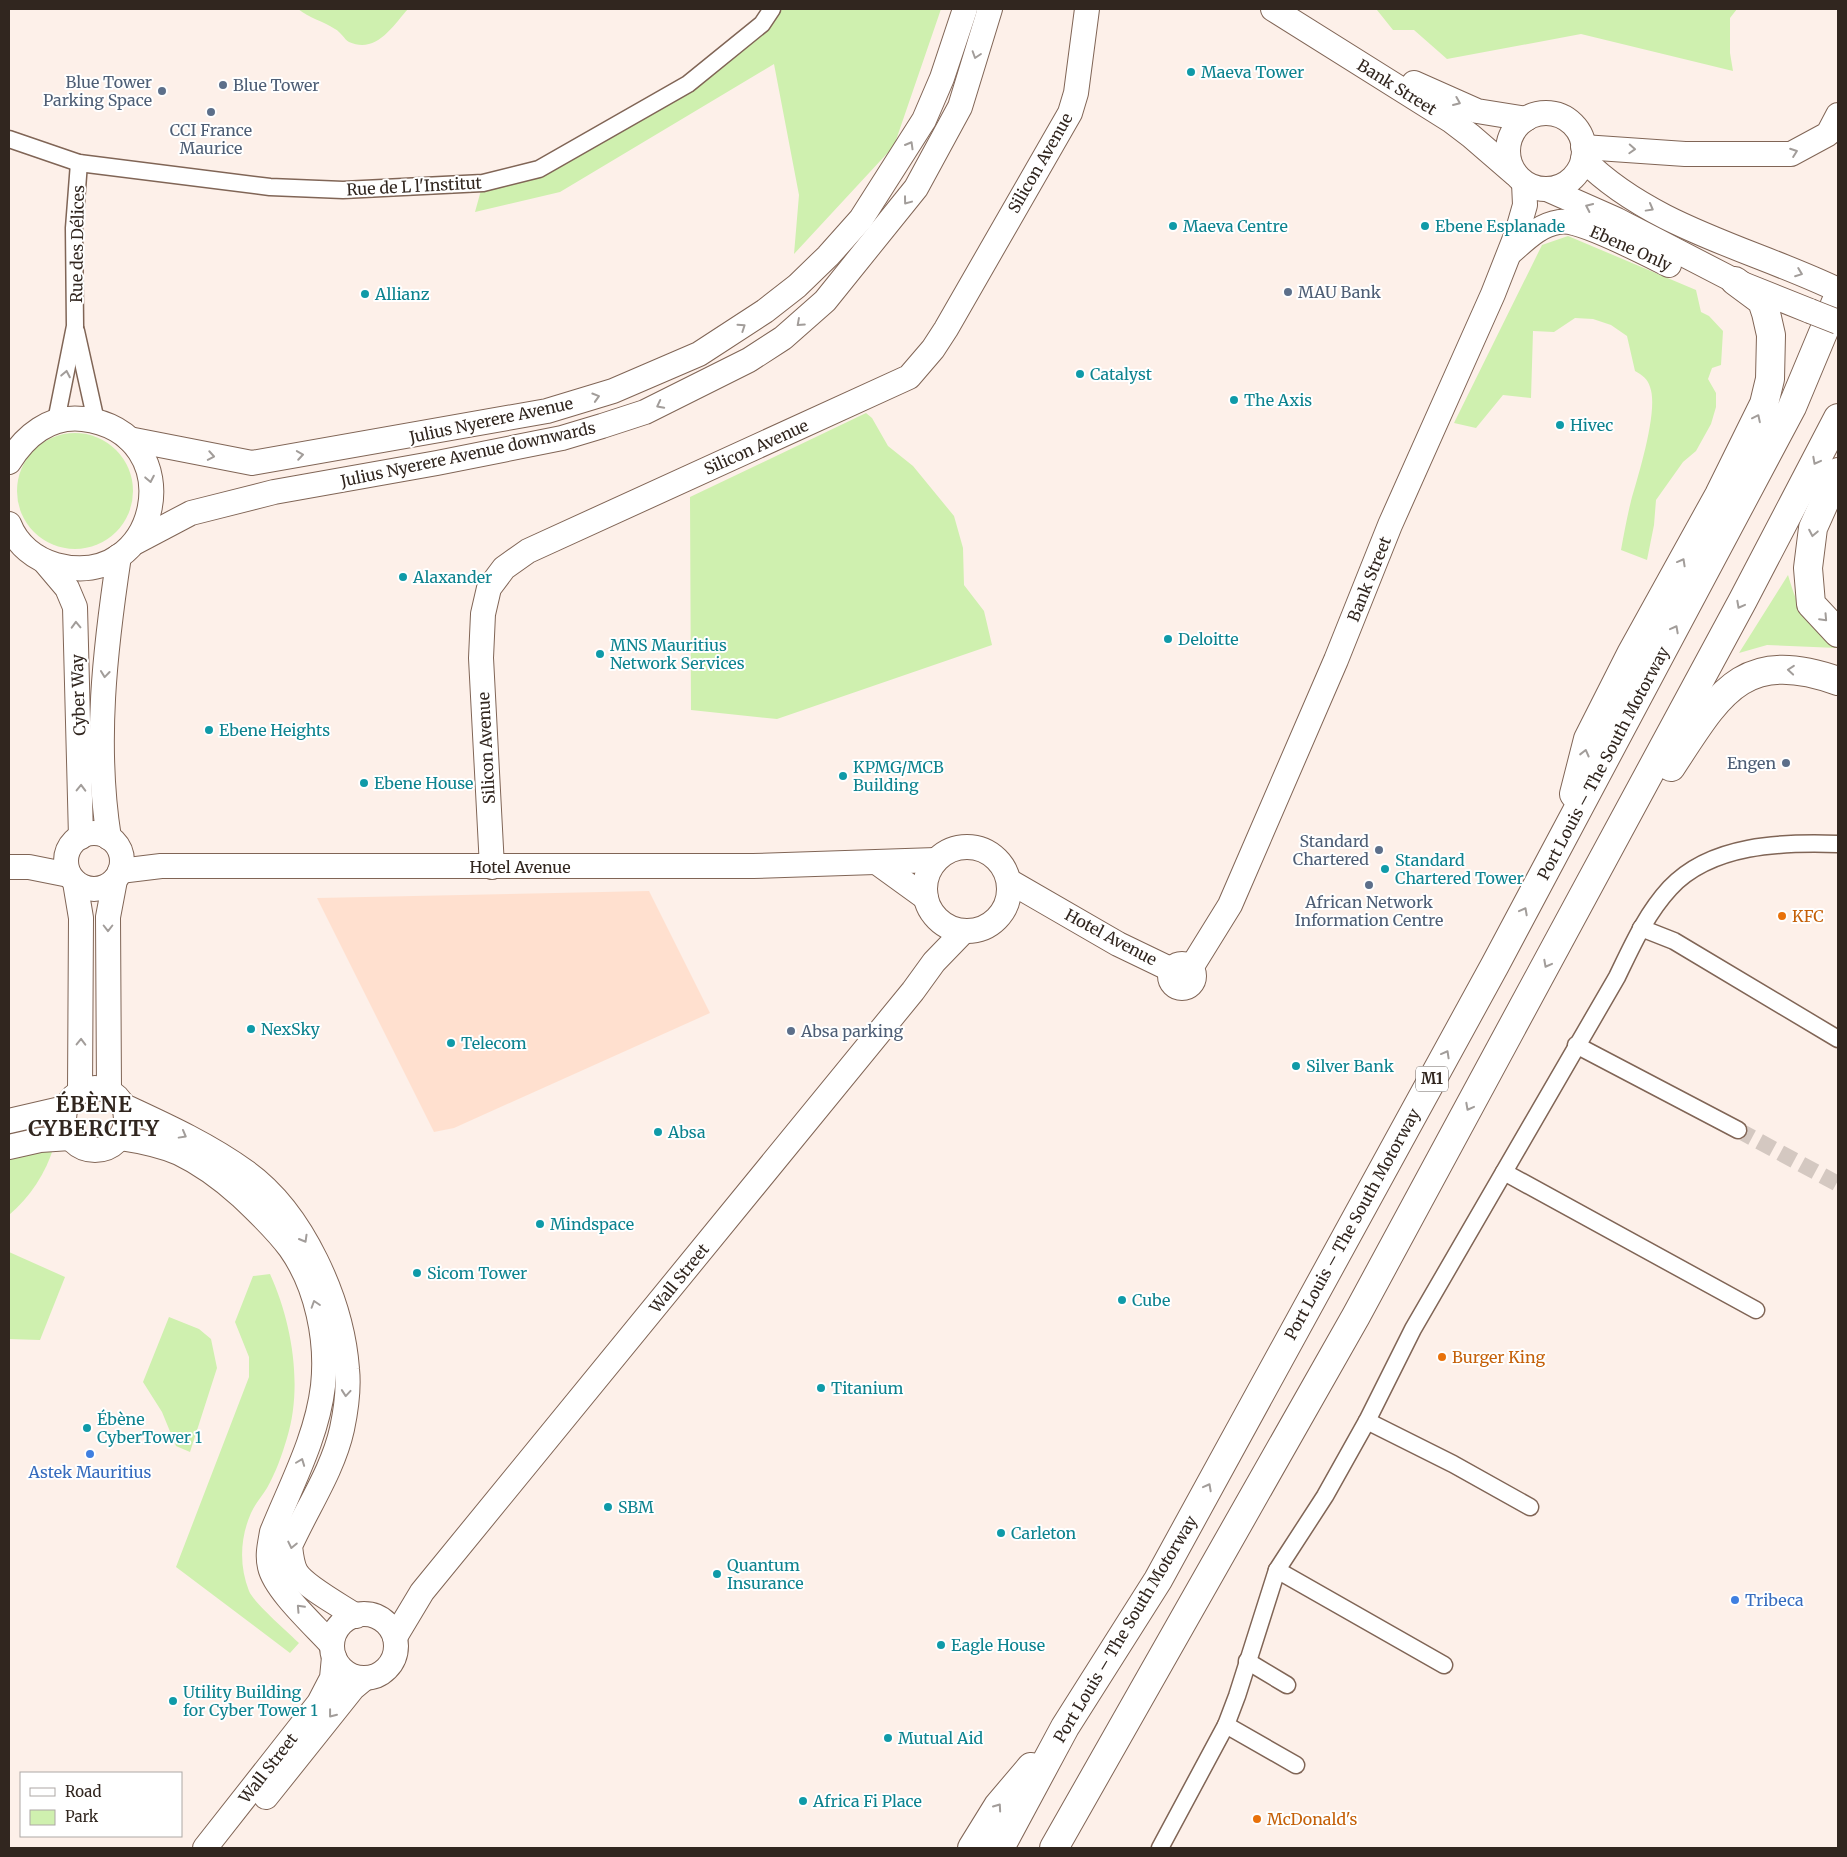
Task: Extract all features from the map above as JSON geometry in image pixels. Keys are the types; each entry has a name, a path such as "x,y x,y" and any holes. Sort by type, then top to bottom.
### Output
{"highway":[{"path":"1564,835 1588,739 1631,654 1719,496 1764,404 1770,379 1770,330 1762,302 1732,288"},
{"name":"Port Louis – The South Motorway","path":"1000,1848 1065,1727 1158,1580 1564,835 1792,407 1833,290"},
{"path":"1054,1848 1356,1316 1838,418"},
{"path":"1838,472 1813,528 1808,568 1812,604 1838,633"},
{"path":"1574,912 1703,719 1729,688 1756,672 1776,669 1814,672 1838,681"},
{"path":"972,1848 998,1806 1065,1727"}],"street":[{"name":"Rue de L l'Institut","path":"9,139 80,163 270,187 343,190 483,183 539,169 688,84 762,24 772,9"},
{"name":"Julius Nyerere Avenue","path":"129,439 252,463 547,411 613,392 699,354 749,322 798,286 861,219 924,120 942,78 965,9"},
{"name":"Julius Nyerere Avenue downwards","path":"45,562 70,569 96,566 192,513 274,492 437,463 586,431 645,412 749,360 783,338 825,301 916,188 960,107 990,9"},
{"name":"Silicon Avenue","path":"492,867 481,658 483,614 489,588 504,568 528,551 909,376 933,349 946,329 1070,113 1076,93 1087,9"},
{"name":"Bank Street","path":"1273,9 1450,120 1532,184 1617,220 1732,288"},
{"path":"1293,9 1419,86 1477,110 1526,119"},
{"path":"1538,114 1551,114 1563,117 1573,124 1580,135 1583,153 1578,171 1560,187 1532,184 1509,163 1508,150 1510,138 1516,127 1526,119 1538,114"},
{"path":"1583,153 1791,154 1828,134 1838,115"},
{"path":"1583,153 1601,177 1650,209 1833,290"},
{"name":"Rue des Délices","path":"80,163 74,228 75,326 96,421"},
{"name":"Bank Street","path":"1182,969 1230,906 1336,660 1397,508 1509,254 1531,209 1532,184"},
{"name":"Ebene Only","path":"1509,254 1537,229 1560,221 1588,228 1732,288"},
{"path":"1732,288 1810,311 1838,322"},
{"name":"Rue des Délices","path":"56,421 75,326"},
{"path":"13,451 37,430 56,421 76,418 96,421 114,428 129,439"},
{"name":"Cyber Way","path":"116,1098 108,917 116,860 105,816 101,711 109,619 127,549 147,522 153,500 148,471 143,457 129,439"},
{"path":"10,529 26,550 45,562"},
{"name":"Cyber Way","path":"45,562 66,588 75,607 75,843"},
{"path":"90,834 116,860 108,885 91,889 72,878 19,867 75,843 90,834"},
{"path":"75,843 66,857 81,918 73,1099 64,1125 70,1138 78,1146 96,1150 114,1144 120,1138 126,1122 116,1098"},
{"path":"1160,1848 1226,1724 1277,1570 1325,1496 1367,1421 1413,1329 1534,1123 1576,1045 1617,976 1641,928 1670,888 1695,867 1728,853 1780,845 1838,844"},
{"path":"959,847 979,848 997,858 1005,868 1010,894 1006,906 999,917 983,928 964,931 951,928 940,921 931,910 926,898 925,884 928,871 936,860 946,852 959,847"},
{"name":"Hotel Avenue","path":"116,860 161,866 492,867 879,864 936,860"},
{"path":"879,864 926,898"},
{"name":"Hotel Avenue","path":"1009,881 1118,944 1182,969"},
{"name":"Hotel Avenue","path":"999,917 1050,904"},
{"name":"Wall Street","path":"934,962 940,921"},
{"path":"1641,928 1674,941 1838,1040"},
{"name":"Wall Street","path":"395,1637 422,1592 913,991 934,962 964,931"},
{"path":"1576,1045 1738,1130"},
{"path":"9,1121 73,1099 90,1088 116,1098 248,1173 288,1214 304,1236 325,1280 343,1336 348,1369 342,1430 333,1454 290,1546 291,1557 296,1573 306,1582 390,1628 395,1637 394,1658 390,1665 379,1674 365,1678 353,1688 226,1848"},
{"path":"9,1147 40,1140 70,1138"},
{"path":"120,1138 143,1142 179,1154 218,1175 273,1228 290,1248 306,1278 320,1322 324,1354 323,1385 316,1421 272,1532 268,1551 270,1568 278,1585 333,1651 339,1666 347,1673 365,1678"},
{"path":"1504,1172 1756,1310"},
{"path":"1367,1421 1453,1464 1530,1507"},
{"path":"1277,1570 1444,1665"},
{"name":"Wall Street","path":"366,1616 422,1592"},
{"path":"333,1651 340,1626 366,1616"},
{"name":"Wall Street","path":"205,1848 319,1704 332,1678 333,1651"},
{"path":"1247,1661 1287,1685"},
{"path":"1226,1724 1296,1765"}],"shaded area":[{"path":"649,891 710,1013 454,1128 434,1132 317,898"}],"green space":[{"path":"298,9 408,9 383,37 375,42 359,45 349,42 337,30"},
{"path":"772,9 941,9 894,146 794,254 799,195 774,64 560,192 475,212 483,183 539,169 687,84"},
{"path":"1373,9 1737,9 1730,18 1730,53 1733,71 1581,34 1447,59 1414,30 1393,30 1377,10"},
{"path":"1568,236 1696,290 1701,312 1709,316 1723,331 1721,365 1712,368 1708,379 1716,393 1716,407 1711,424 1696,451 1683,462 1656,500 1654,525 1647,560 1621,550 1650,427 1652,411 1652,397 1649,384 1635,371 1627,336 1611,325 1593,319 1575,318 1554,332 1533,331 1531,398 1503,395 1476,428 1454,423 1542,245"},
{"path":"866,413 872,418 888,446 913,466 954,516 963,548 964,585 984,611 992,645 777,719 691,710 690,497"},
{"path":"75,433 97,437 107,442 116,450 124,459 129,469 133,491 129,513 124,523 116,532 107,540 97,545 75,549 53,545 43,540 34,532 26,523 21,513 17,491 21,469 26,459 34,450 43,442 53,437"},
{"path":"1788,575 1796,599 1805,616 1837,648 1767,645 1739,653"},
{"path":"54,1146 42,1175 24,1200 9,1215 9,1156"},
{"path":"9,1252 65,1277 40,1340 9,1339"},
{"path":"270,1274 278,1293 289,1334 293,1355 294,1398 292,1418 278,1463 267,1488 247,1523 243,1542 242,1562 246,1581 252,1596 299,1643 290,1653 176,1567 249,1377 249,1357 235,1322 253,1276"},
{"path":"169,1317 199,1329 211,1339 217,1368 190,1452 176,1446 162,1412 143,1382"}],"tunnel":[{"path":"1738,1130 1838,1184"}],"place":[{"name":"Maeva Tower","path":"1191,72"},
{"name":"Blue Tower","path":"223,85"},
{"name":"Blue Tower Parking Space","path":"162,91"},
{"name":"CCI France Maurice","path":"211,112"},
{"name":"Maeva Centre","path":"1173,226"},
{"name":"Ebene Esplanade","path":"1425,226"},
{"name":"MAU Bank","path":"1288,292"},
{"name":"Allianz","path":"365,294"},
{"name":"Catalyst","path":"1080,374"},
{"name":"The Axis","path":"1234,400"},
{"name":"Hivec","path":"1560,425"},
{"name":"Alaxander","path":"403,577"},
{"name":"Deloitte","path":"1168,639"},
{"name":"MNS Mauritius Network Services","path":"600,654"},
{"name":"Ebene Heights","path":"209,730"},
{"name":"Engen","path":"1786,763"},
{"name":"KPMG/MCB Building","path":"843,776"},
{"name":"Ebene House","path":"364,783"},
{"name":"Standard Chartered","path":"1379,850"},
{"name":"Standard Chartered Tower","path":"1385,869"},
{"name":"African Network Information Centre","path":"1369,885"},
{"name":"KFC","path":"1782,916"},
{"name":"NexSky","path":"251,1029"},
{"name":"Absa parking","path":"791,1031"},
{"name":"Telecom","path":"451,1043"},
{"name":"Silver Bank","path":"1296,1066"},
{"name":"Absa","path":"658,1132"},
{"name":"Mindspace","path":"540,1224"},
{"name":"Sicom Tower","path":"417,1273"},
{"name":"Cube","path":"1122,1300"},
{"name":"Burger King","path":"1442,1357"},
{"name":"Titanium","path":"821,1388"},
{"name":"Ébène CyberTower 1","path":"87,1428"},
{"name":"Astek Mauritius","path":"90,1454"},
{"name":"SBM","path":"608,1507"},
{"name":"Carleton","path":"1001,1533"},
{"name":"Quantum Insurance","path":"717,1574"},
{"name":"Tribeca","path":"1735,1600"},
{"name":"Eagle House","path":"941,1645"},
{"name":"Utility Building for Cyber Tower 1","path":"173,1701"},
{"name":"Mutual Aid","path":"888,1738"},
{"name":"Africa Fi Place","path":"803,1801"},
{"name":"McDonald's","path":"1257,1819"}],"district":[{"name":"ÉBÈNE CYBERCITY","path":"94,1117"}]}
